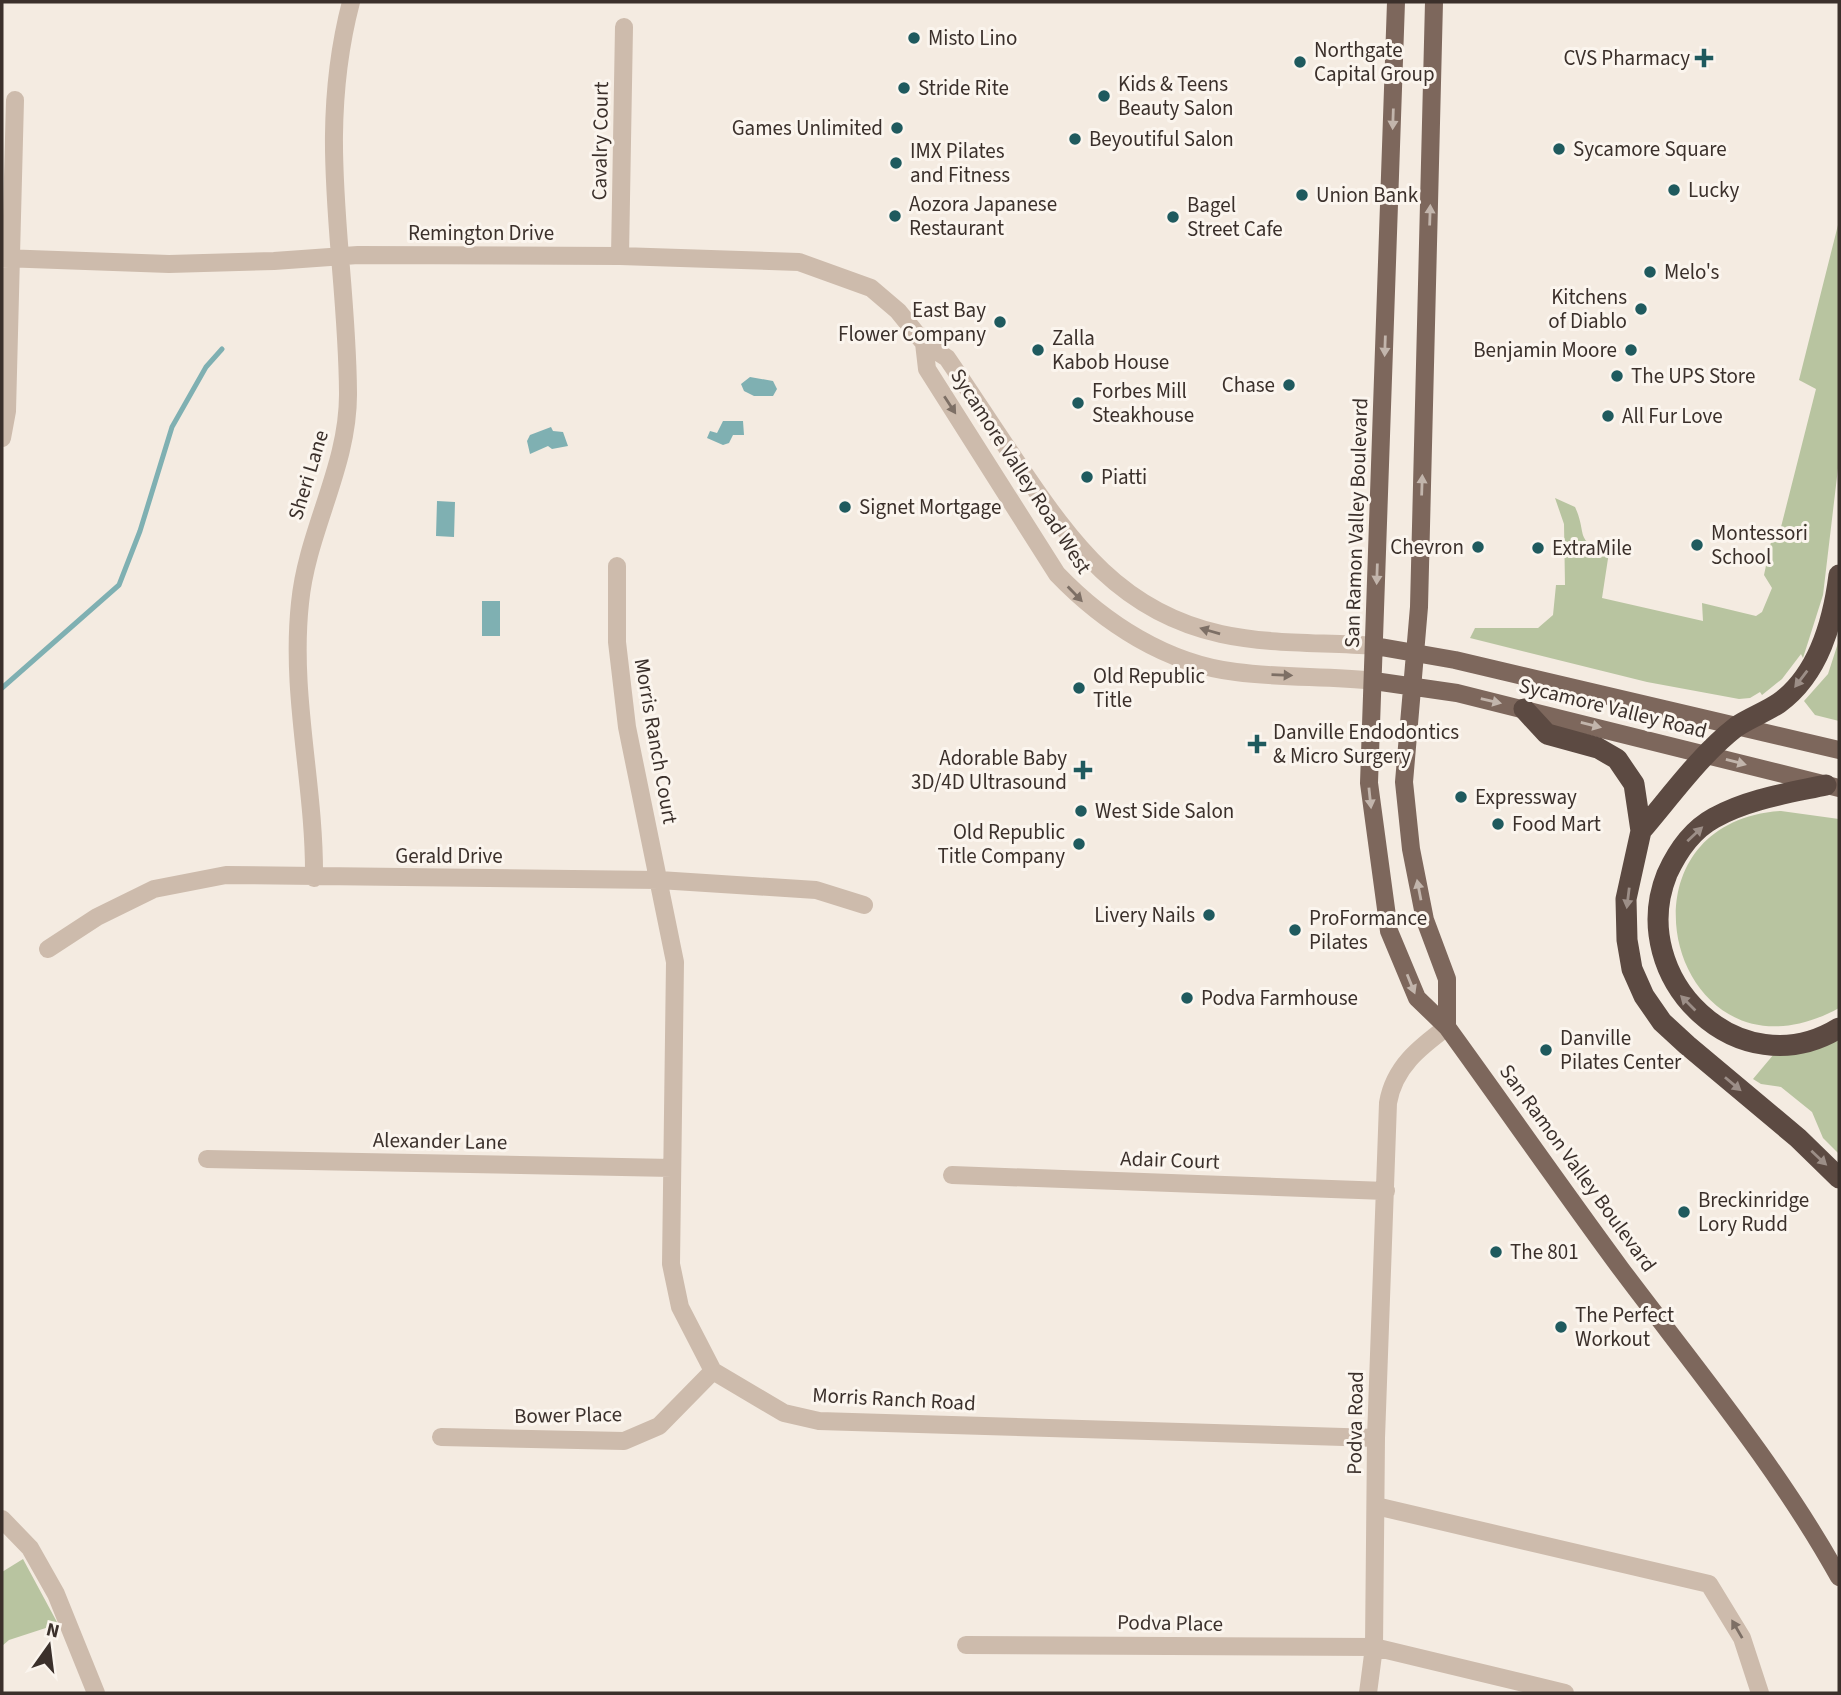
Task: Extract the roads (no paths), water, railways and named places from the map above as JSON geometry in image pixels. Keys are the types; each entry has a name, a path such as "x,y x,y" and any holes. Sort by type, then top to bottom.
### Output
{"highway":[{"path":"1641,831 1708,754 1737,727 1779,703 1800,683 1818,655 1832,619 1839,575"},
{"path":"1524,709 1547,734 1598,748 1617,759 1634,784 1641,831 1626,899 1627,940 1632,969 1644,996 1662,1022 1686,1045 1798,1138 1839,1178"},
{"path":"1833,786 1741,806 1713,819 1690,837 1673,861 1662,887 1657,913 1658,941 1667,969 1680,995 1706,1020 1735,1036 1768,1044 1799,1044 1826,1037 1839,1028"}],"main road":[{"name":"San Ramon Valley Boulevard","path":"1396,2 1369,783 1389,931 1417,998 1447,1027 1622,1270 1706,1380 1814,1531 1839,1577"},
{"path":"1434,2 1419,607 1404,782 1422,909 1447,979 1447,1027"},
{"name":"Sycamore Valley Road","path":"1375,646 1415,651 1839,750"},
{"name":"Sycamore Valley Road","path":"1374,681 1411,685 1524,709 1833,786"}],"street":[{"name":"Sheri Lane","path":"314,878 314,816 297,688 297,634 305,568 316,526 339,463 348,410 332,129 335,76 351,2"},
{"name":"Cavalry Court","path":"620,256 624,27"},
{"path":"2,438 7,411 6,258 15,100"},
{"name":"Remington Drive","path":"6,258 169,264 340,256 620,256 799,262 871,288 898,311 924,343"},
{"name":"Sycamore Valley Road West","path":"924,343 947,358 1058,523 1082,553 1134,598 1188,625 1240,638 1375,646"},
{"name":"Sycamore Valley Road West","path":"924,343 927,369 1057,574 1084,603 1154,647 1204,666 1261,675 1374,681"},
{"name":"Morris Ranch Court","path":"617,566 617,642 627,727 659,880"},
{"name":"Gerald Drive","path":"48,949 97,917 154,889 226,875 659,880 816,890 864,905"},
{"path":"659,880 675,962 673,1275 680,1307 713,1371"},
{"name":"Podva Road","path":"1368,1693 1374,1647 1376,1438 1390,1090 1412,1055 1447,1027"},
{"name":"Alexander Lane","path":"207,1159 672,1168"},
{"name":"Adair Court","path":"952,1175 1386,1191"},
{"name":"Bower Place","path":"441,1437 624,1440 659,1426 713,1371"},
{"name":"Morris Ranch Road","path":"713,1371 784,1413 819,1421 1376,1438"},
{"path":"1376,1506 1709,1584 1742,1638 1760,1693"},
{"path":"2,1519 30,1548 56,1594 96,1693"},
{"name":"Podva Place","path":"966,1645 1374,1647"},
{"path":"1374,1647 1565,1693"}],"water":[{"path":"750,377 773,381 777,389 773,396 754,396 744,391 741,384"},
{"path":"723,421 743,421 744,435 733,435 729,443 723,445 707,438 710,431 717,433"},
{"path":"551,427 553,431 563,432 568,446 552,449 548,446 530,454 527,441 530,435"},
{"path":"437,501 455,502 454,537 436,536"},
{"path":"482,601 500,601 500,636 482,636"}],"waterway":[{"path":"2,688 119,585 140,531 172,427 206,367 222,349"}],"place":[{"name":"Misto Lino","path":"914,38"},
{"name":"CVS Pharmacy","path":"1704,58"},
{"name":"Northgate Capital Group","path":"1300,62"},
{"name":"Stride Rite","path":"904,88"},
{"name":"Kids & Teens Beauty Salon","path":"1104,96"},
{"name":"Games Unlimited","path":"897,128"},
{"name":"Beyoutiful Salon","path":"1075,139"},
{"name":"Sycamore Square","path":"1559,149"},
{"name":"IMX Pilates and Fitness","path":"896,163"},
{"name":"Lucky","path":"1674,190"},
{"name":"Union Bank","path":"1302,195"},
{"name":"Aozora Japanese Restaurant","path":"895,216"},
{"name":"Bagel Street Cafe","path":"1173,217"},
{"name":"Melo's","path":"1650,272"},
{"name":"Kitchens of Diablo","path":"1641,309"},
{"name":"East Bay Flower Company","path":"1000,322"},
{"name":"Zalla Kabob House","path":"1038,350"},
{"name":"Benjamin Moore","path":"1631,350"},
{"name":"The UPS Store","path":"1617,376"},
{"name":"Chase","path":"1289,385"},
{"name":"Forbes Mill Steakhouse","path":"1078,403"},
{"name":"All Fur Love","path":"1608,416"},
{"name":"Piatti","path":"1087,477"},
{"name":"Signet Mortgage","path":"845,507"},
{"name":"Montessori School","path":"1697,545"},
{"name":"Chevron","path":"1478,547"},
{"name":"ExtraMile","path":"1538,548"},
{"name":"Old Republic Title","path":"1079,688"},
{"name":"Danville Endodontics & Micro Surgery","path":"1257,744"},
{"name":"Adorable Baby 3D/4D Ultrasound","path":"1083,770"},
{"name":"Expressway","path":"1461,797"},
{"name":"West Side Salon","path":"1081,811"},
{"name":"Food Mart","path":"1498,824"},
{"name":"Old Republic Title Company","path":"1079,844"},
{"name":"Livery Nails","path":"1209,915"},
{"name":"ProFormance Pilates","path":"1295,930"},
{"name":"Podva Farmhouse","path":"1187,998"},
{"name":"Danville Pilates Center","path":"1546,1050"},
{"name":"Breckinridge Lory Rudd","path":"1684,1212"},
{"name":"The 801","path":"1496,1252"},
{"name":"The Perfect Workout","path":"1561,1327"}]}
